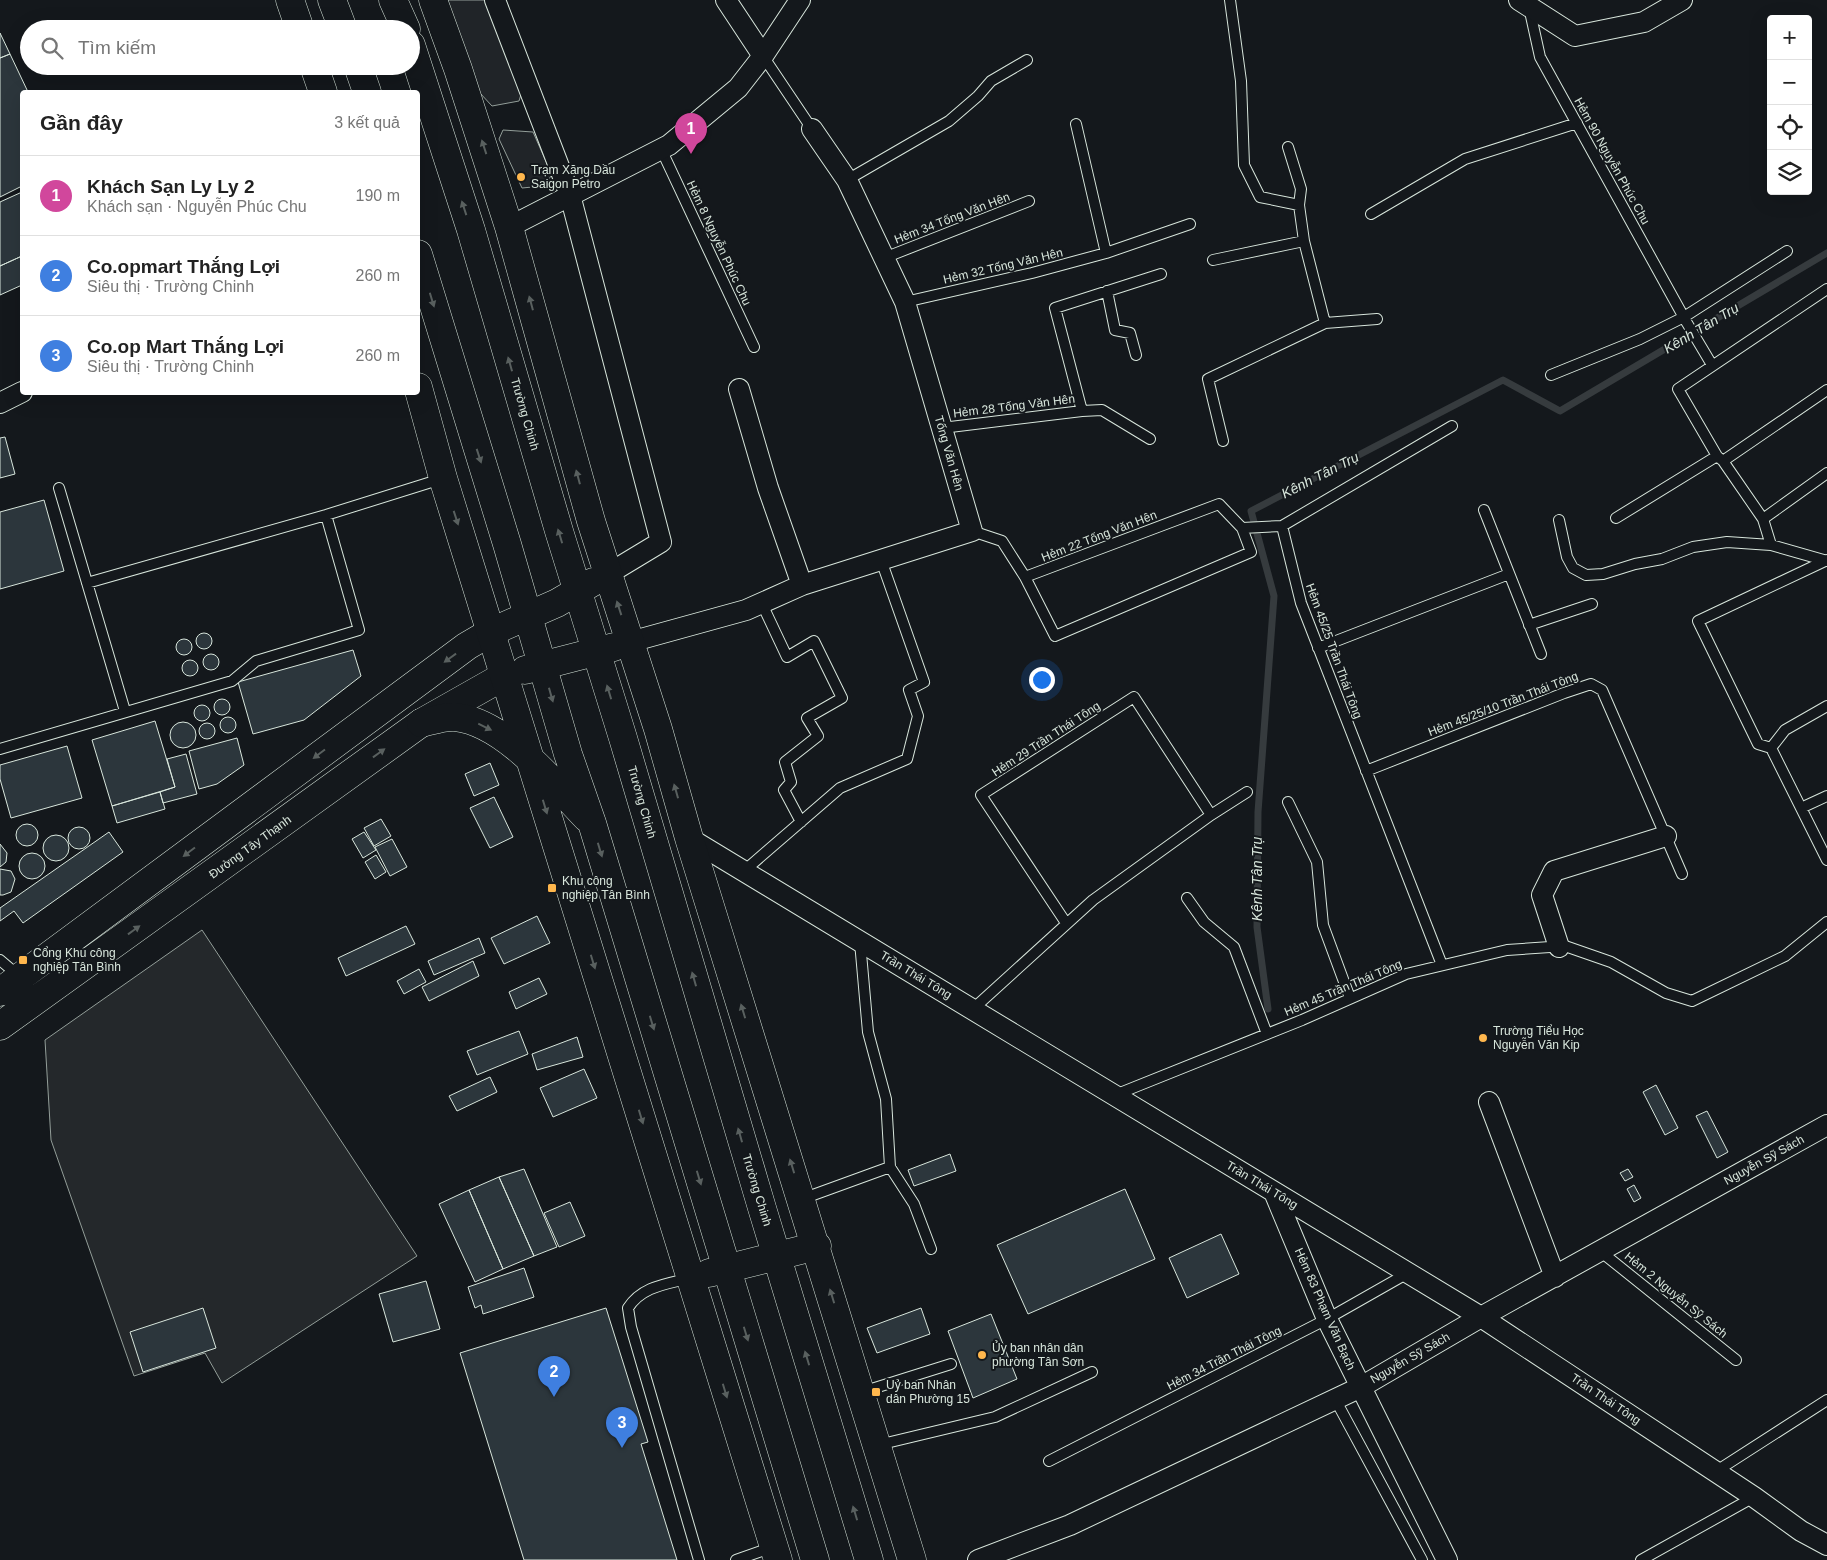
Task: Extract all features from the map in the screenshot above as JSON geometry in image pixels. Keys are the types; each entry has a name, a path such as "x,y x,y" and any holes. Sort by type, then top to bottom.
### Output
{"main road":[{"path":"290,0 297,20"},
{"path":"332,0 340,20"},
{"path":"393,0 402,20"},
{"path":"433,0 458,69 510,227 590,521 658,729 689,838 817,1246 912,1560"},
{"name":"Trường Chinh","path":"420,73 471,230 776,1256 869,1560"},
{"path":"317,75 322,90"},
{"path":"361,75 366,90"},
{"path":"420,261 528,615 568,754 592,823 815,1560"},
{"path":"420,394 443,478 776,1554"},
{"path":"38,1000 11,984 467,646 491,632 557,603 608,574"},
{"name":"Đường Tây Thạnh","path":"0,1026 421,723 504,676 630,642"},
{"path":"421,723 454,717 475,722 495,732 530,760 592,823"},
{"path":"690,1278 817,1246"}],"street":[{"path":"495,0 570,195 661,542 608,574"},
{"path":"726,0 763,56"},
{"path":"510,227 661,149 738,88 763,56 800,0"},
{"path":"1524,3 1575,36 1644,22 1682,0"},
{"name":"Tống Văn Hên","path":"812,129 847,180 905,302 972,531"},
{"path":"739,389 768,488 802,585"},
{"path":"0,403 20,393"},
{"path":"630,642 746,610 802,585 972,531"},
{"path":"1559,947 1542,894 1554,871 1666,836"},
{"name":"Trần Thái Tông","path":"689,838 1481,1317 1754,1497 1801,1531 1827,1546"},
{"path":"1489,1102 1555,1276"},
{"name":"Nguyễn Sỹ Sách","path":"978,1560 1070,1525 1361,1387 1600,1250 1827,1125"},
{"name":"Hẻm 83 Phạm Văn Bạch","path":"1274,1192 1327,1319 1447,1560"}],"lane":[{"path":"1230,0 1241,81 1244,165 1260,197 1299,205"},
{"name":"Hẻm 90 Nguyễn Phúc Chu","path":"1524,3 1540,56 1685,320 1712,365"},
{"name":"Tống Văn Hên","path":"763,56 812,129"},
{"path":"847,180 949,120 978,96 991,81 1027,60"},
{"path":"1371,214 1464,159 1577,123"},
{"path":"1076,124 1106,253"},
{"path":"1288,147 1301,189 1299,205 1304,241 1325,323"},
{"name":"Hẻm 8 Nguyễn Phúc Chu","path":"661,149 754,347"},
{"name":"Hẻm 34 Tống Văn Hên","path":"884,258 1029,201"},
{"name":"Hẻm 32 Tống Văn Hên","path":"905,302 1032,273 1106,253 1190,224"},
{"path":"1214,260 1304,241"},
{"path":"1551,374 1685,320 1787,251"},
{"name":"Hẻm 28 Tống Văn Hên","path":"942,428 1082,411 1055,308 1161,274"},
{"path":"1771,545 1763,519 1720,459 1678,389 1827,289"},
{"path":"1108,291 1115,330 1130,333 1136,355"},
{"path":"1223,441 1208,378 1325,323 1377,319"},
{"path":"1616,518 1720,459 1827,390"},
{"path":"1082,411 1102,410 1150,438"},
{"path":"972,531 1002,541 1025,577 1055,636 1251,552 1242,528 1282,526 1452,426"},
{"path":"1763,519 1827,473"},
{"path":"87,583 326,515 443,478"},
{"path":"59,488 124,711"},
{"name":"Hẻm 22 Tống Văn Hên","path":"1025,577 1219,504 1242,528"},
{"path":"1484,510 1540,654"},
{"path":"0,749 124,711 232,681 256,661 359,630 326,515"},
{"path":"1559,520 1567,557 1573,568 1586,575 1604,574 1635,564 1662,559 1693,547 1727,542 1771,545 1827,560"},
{"name":"Hẻm 45/25 Trần Thái Tông","path":"1282,526 1301,603 1442,965"},
{"path":"744,872 840,788 907,759 918,716 909,690 924,682 881,560"},
{"path":"1827,560 1698,621 1758,744 1771,748 1827,860"},
{"path":"1318,648 1509,574"},
{"path":"762,604 787,657 814,641 842,698 807,718 818,736 785,762 791,782 784,790 801,822"},
{"path":"1529,625 1592,604"},
{"name":"Hẻm 45/25/10 Trần Thái Tông","path":"1366,771 1564,692 1591,684 1602,690 1682,874"},
{"name":"Hẻm 29 Trần Thái Tông","path":"1066,923 981,795 1134,696 1211,815"},
{"path":"1771,748 1785,730 1827,706"},
{"path":"972,1009 1093,900 1211,815 1247,792"},
{"path":"1801,808 1827,796"},
{"path":"1288,802 1317,862 1324,925 1350,998"},
{"path":"1187,898 1204,922 1234,947 1267,1034"},
{"name":"Hẻm 45 Trần Thái Tông","path":"1115,1095 1267,1034 1406,974 1442,965 1507,950 1566,946 1611,962 1666,993 1692,1001 1785,956 1827,922"},
{"path":"860,941 868,1032 886,1099 890,1167 914,1204 931,1250"},
{"path":"0,960 11,984"},
{"path":"802,1199 890,1167"},
{"name":"Hẻm 2 Nguyễn Sỹ Sách","path":"1600,1250 1736,1360"},
{"name":"Hẻm 34 Trần Thái Tông","path":"1049,1461 1327,1319 1408,1272"},
{"path":"690,1278 646,1290 635,1297 628,1308 631,1327 699,1560"},
{"path":"861,1392 951,1364"},
{"path":"877,1445 995,1417 1092,1372"},
{"path":"1335,1399 1422,1560"},
{"path":"1715,1472 1827,1400"},
{"path":"1642,1560 1754,1497"},
{"path":"736,1560 776,1554"}],"shaded area":[{"path":"441,0 485,0 523,88 519,101 492,106 479,92"},
{"path":"503,130 533,132 552,175 543,186 522,188 499,139"},
{"path":"202,930 417,1256 222,1383 205,1353 134,1376 51,1140 45,1040"}],"building":[{"path":"0,33 10,54 0,58"},
{"path":"10,54 27,90 20,90 20,187 0,197 0,58"},
{"path":"20,193 20,257 0,266 0,202"},
{"path":"20,257 20,286 0,295 0,266"},
{"path":"5,437 15,474 0,478 0,438"},
{"path":"44,500 64,571 0,589 0,512"},
{"path":"204,633 210,635 212,641 210,647 204,649 198,647 196,641 198,635"},
{"path":"184,639 190,641 192,647 190,653 184,655 178,653 176,647 178,641"},
{"path":"353,650 361,676 304,720 253,734 238,682"},
{"path":"211,654 217,656 219,662 217,668 211,670 205,668 203,662 205,656"},
{"path":"190,660 196,662 198,668 196,674 190,676 184,674 182,668 184,662"},
{"path":"222,699 228,701 230,707 228,713 222,715 216,713 214,707 216,701"},
{"path":"202,705 208,707 210,713 208,719 202,721 196,719 194,713 196,707"},
{"path":"228,717 234,719 236,725 234,731 228,733 222,731 220,725 222,719"},
{"path":"155,721 175,787 112,806 92,740"},
{"path":"183,722 192,726 196,735 192,744 183,748 174,744 170,735 174,726"},
{"path":"207,723 213,725 215,731 213,737 207,739 201,737 199,731 201,725"},
{"path":"237,738 244,765 217,784 199,789 189,751"},
{"path":"67,746 82,798 11,818 0,779 0,765"},
{"path":"186,754 197,794 163,803 160,792 175,787 167,759"},
{"path":"490,763 499,785 474,796 465,774"},
{"path":"160,792 165,809 117,823 112,806"},
{"path":"494,797 513,837 490,848 470,808"},
{"path":"381,819 391,836 374,846 364,828"},
{"path":"27,824 35,827 38,835 35,843 27,846 19,843 16,835 19,827"},
{"path":"79,827 87,830 90,838 87,846 79,849 71,846 68,838 71,830"},
{"path":"109,832 123,852 23,923 14,911 0,921 0,908"},
{"path":"364,832 376,850 363,858 352,839"},
{"path":"56,835 65,839 69,848 65,857 56,861 47,857 43,848 47,839"},
{"path":"392,839 407,867 390,876 375,847"},
{"path":"0,844 7,853 6,862 0,867"},
{"path":"32,853 41,857 45,866 41,875 32,879 23,875 19,866 23,857"},
{"path":"376,855 386,872 375,879 365,862"},
{"path":"0,869 11,871 15,879 11,892 3,895 0,895"},
{"path":"537,916 550,943 504,964 491,938"},
{"path":"406,926 415,944 346,976 338,958"},
{"path":"479,938 485,953 434,975 428,961"},
{"path":"473,961 479,976 429,1001 422,987"},
{"path":"419,969 426,982 404,994 397,981"},
{"path":"539,978 547,994 516,1009 509,992"},
{"path":"519,1031 528,1054 477,1075 467,1051"},
{"path":"577,1037 583,1057 537,1070 532,1054"},
{"path":"584,1069 597,1098 553,1117 540,1088"},
{"path":"490,1077 497,1092 457,1111 449,1096"},
{"path":"1656,1085 1678,1128 1665,1135 1643,1092"},
{"path":"1707,1111 1728,1152 1717,1158 1696,1116"},
{"path":"950,1154 956,1171 914,1186 908,1170"},
{"path":"524,1169 557,1247 534,1256 499,1177"},
{"path":"1628,1169 1633,1177 1625,1181 1620,1173"},
{"path":"499,1177 534,1256 503,1269 469,1190"},
{"path":"1634,1185 1641,1198 1634,1202 1627,1189"},
{"path":"1125,1189 1155,1259 1028,1314 997,1245"},
{"path":"469,1190 503,1269 475,1282 439,1204"},
{"path":"570,1202 585,1236 559,1247 544,1213"},
{"path":"1221,1234 1239,1274 1187,1298 1169,1258"},
{"path":"524,1268 534,1297 483,1314 481,1305 475,1308 468,1287"},
{"path":"426,1281 440,1329 393,1342 379,1294"},
{"path":"203,1308 216,1348 143,1372 130,1332"},
{"path":"606,1308 648,1442 641,1444 677,1560 524,1560 460,1353"},
{"path":"921,1308 930,1334 877,1353 867,1328"},
{"name":"Ủy ban nhân dân phường Tân Sơn","path":"991,1314 1017,1379 973,1398 948,1331"}],"waterway":[{"name":"Kênh Tân Trụ","path":"1268,1009 1257,927 1258,812 1274,596 1251,511 1503,380 1560,411 1827,253"}],"place":[{"name":"Khách Sạn Ly Ly 2","path":"691,154"},
{"name":"Trạm Xăng Dầu Saigon Petro","path":"521,177"},
{"name":"Khu công nghiệp Tân Bình","path":"552,888"},
{"name":"Cổng Khu công nghiệp Tân Bình","path":"23,960"},
{"name":"Trường Tiểu Học Nguyễn Văn Kip","path":"1483,1038"},
{"name":"Ủy ban nhân dân phường Tân Sơn","path":"982,1355"},
{"name":"Uỷ ban Nhân dân Phường 15","path":"876,1392"},
{"name":"Co.opmart Thắng Lợi","path":"554,1397"},
{"name":"Co.op Mart Thắng Lợi","path":"622,1448"}]}
